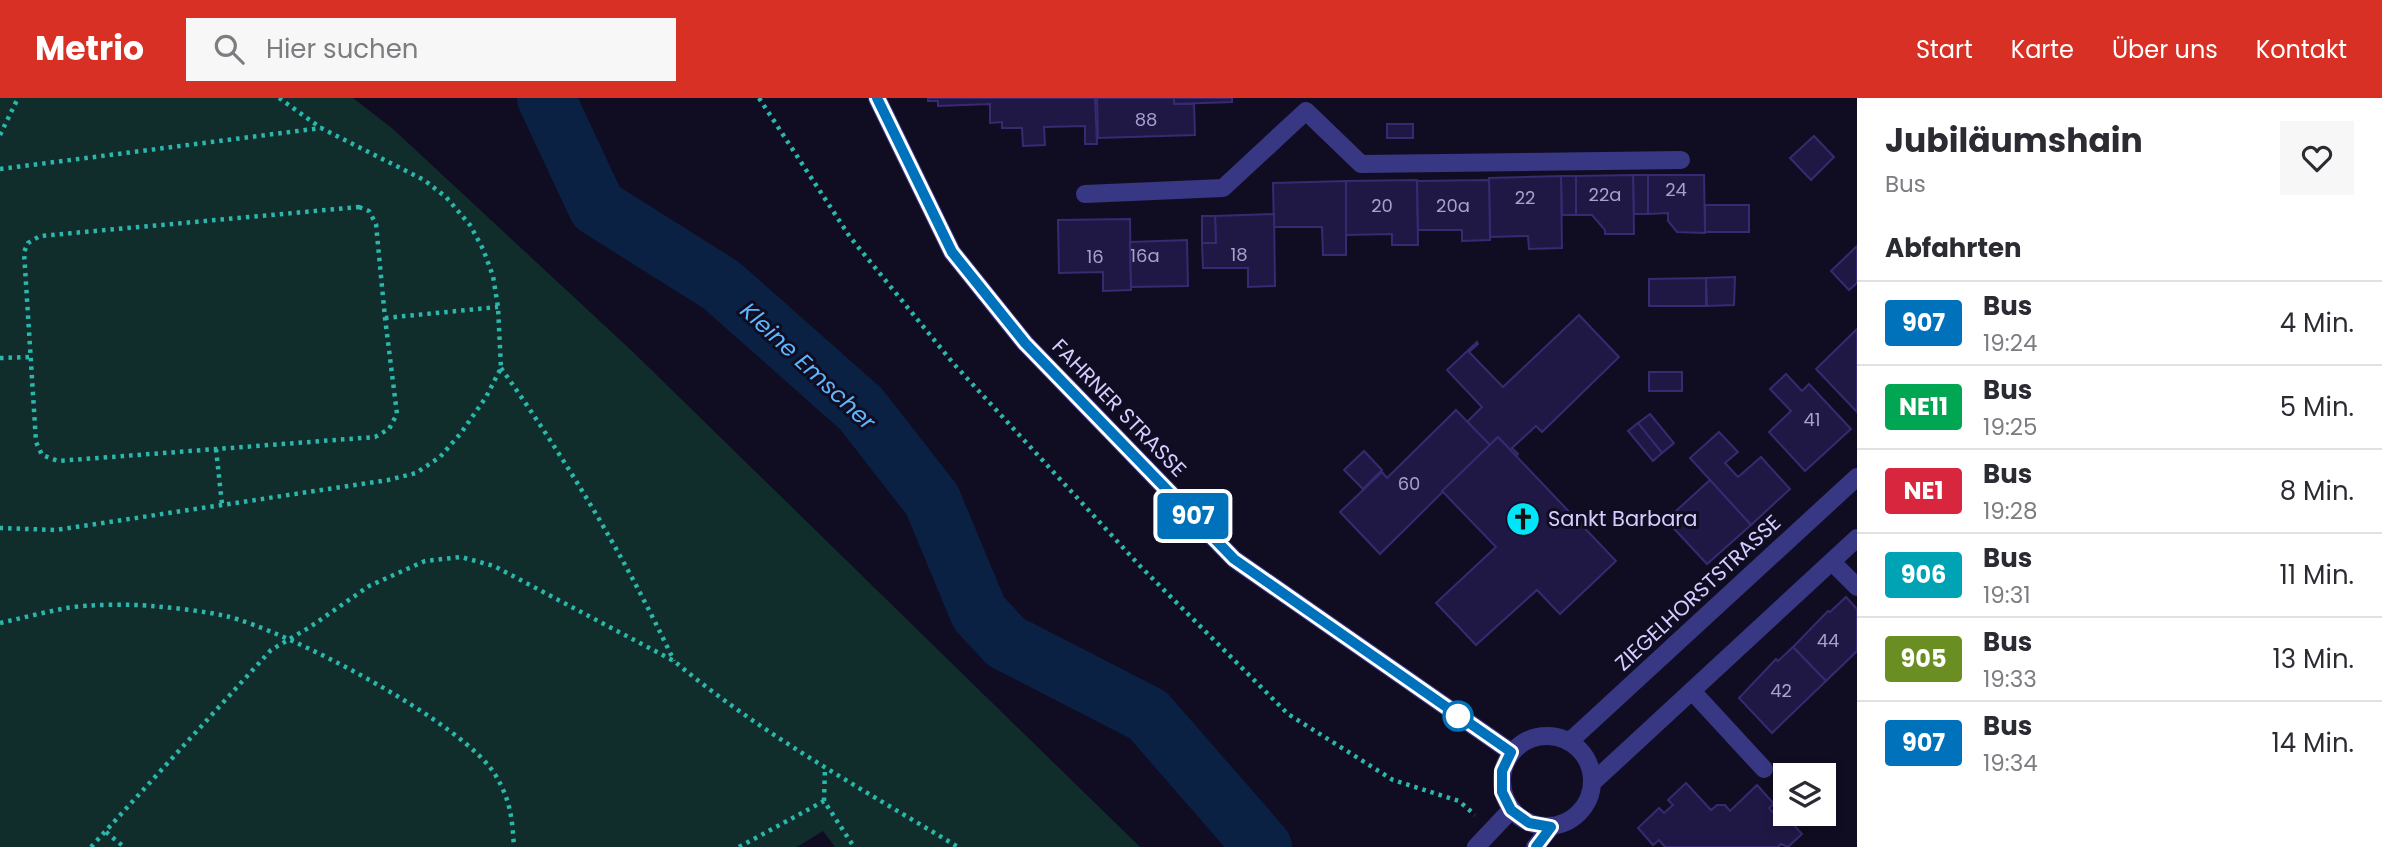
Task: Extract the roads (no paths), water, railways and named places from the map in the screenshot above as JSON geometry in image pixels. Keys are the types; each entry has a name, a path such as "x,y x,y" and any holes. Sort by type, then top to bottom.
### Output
{"street":[{"name":"FAHRNER STRASSE","path":"877,98 952,252 1025,343 1234,559 1511,752"},
{"path":"1085,194 1223,188 1305,105 1361,164 1681,160"},
{"name":"ZIEGELHORSTSTRASSE","path":"1569,742 1857,477"},
{"path":"1592,783 1857,538"},
{"path":"1832,562 1857,587"},
{"path":"1692,691 1764,769"},
{"path":"1543,736 1559,737 1569,742 1586,759 1592,783 1589,798 1581,811 1567,822 1551,827 1529,823 1511,810 1502,792 1502,771 1511,752 1529,740 1543,736"},
{"path":"1476,847 1511,810"},
{"path":"1535,847 1551,827"}],"waterway":[{"name":"Kleine Emscher","path":"546,98 597,207 721,285 861,409 932,500 979,613 1006,642 1148,715 1263,847"}],"place":[{"name":"Sankt Barbara","path":"1523,519"}]}
